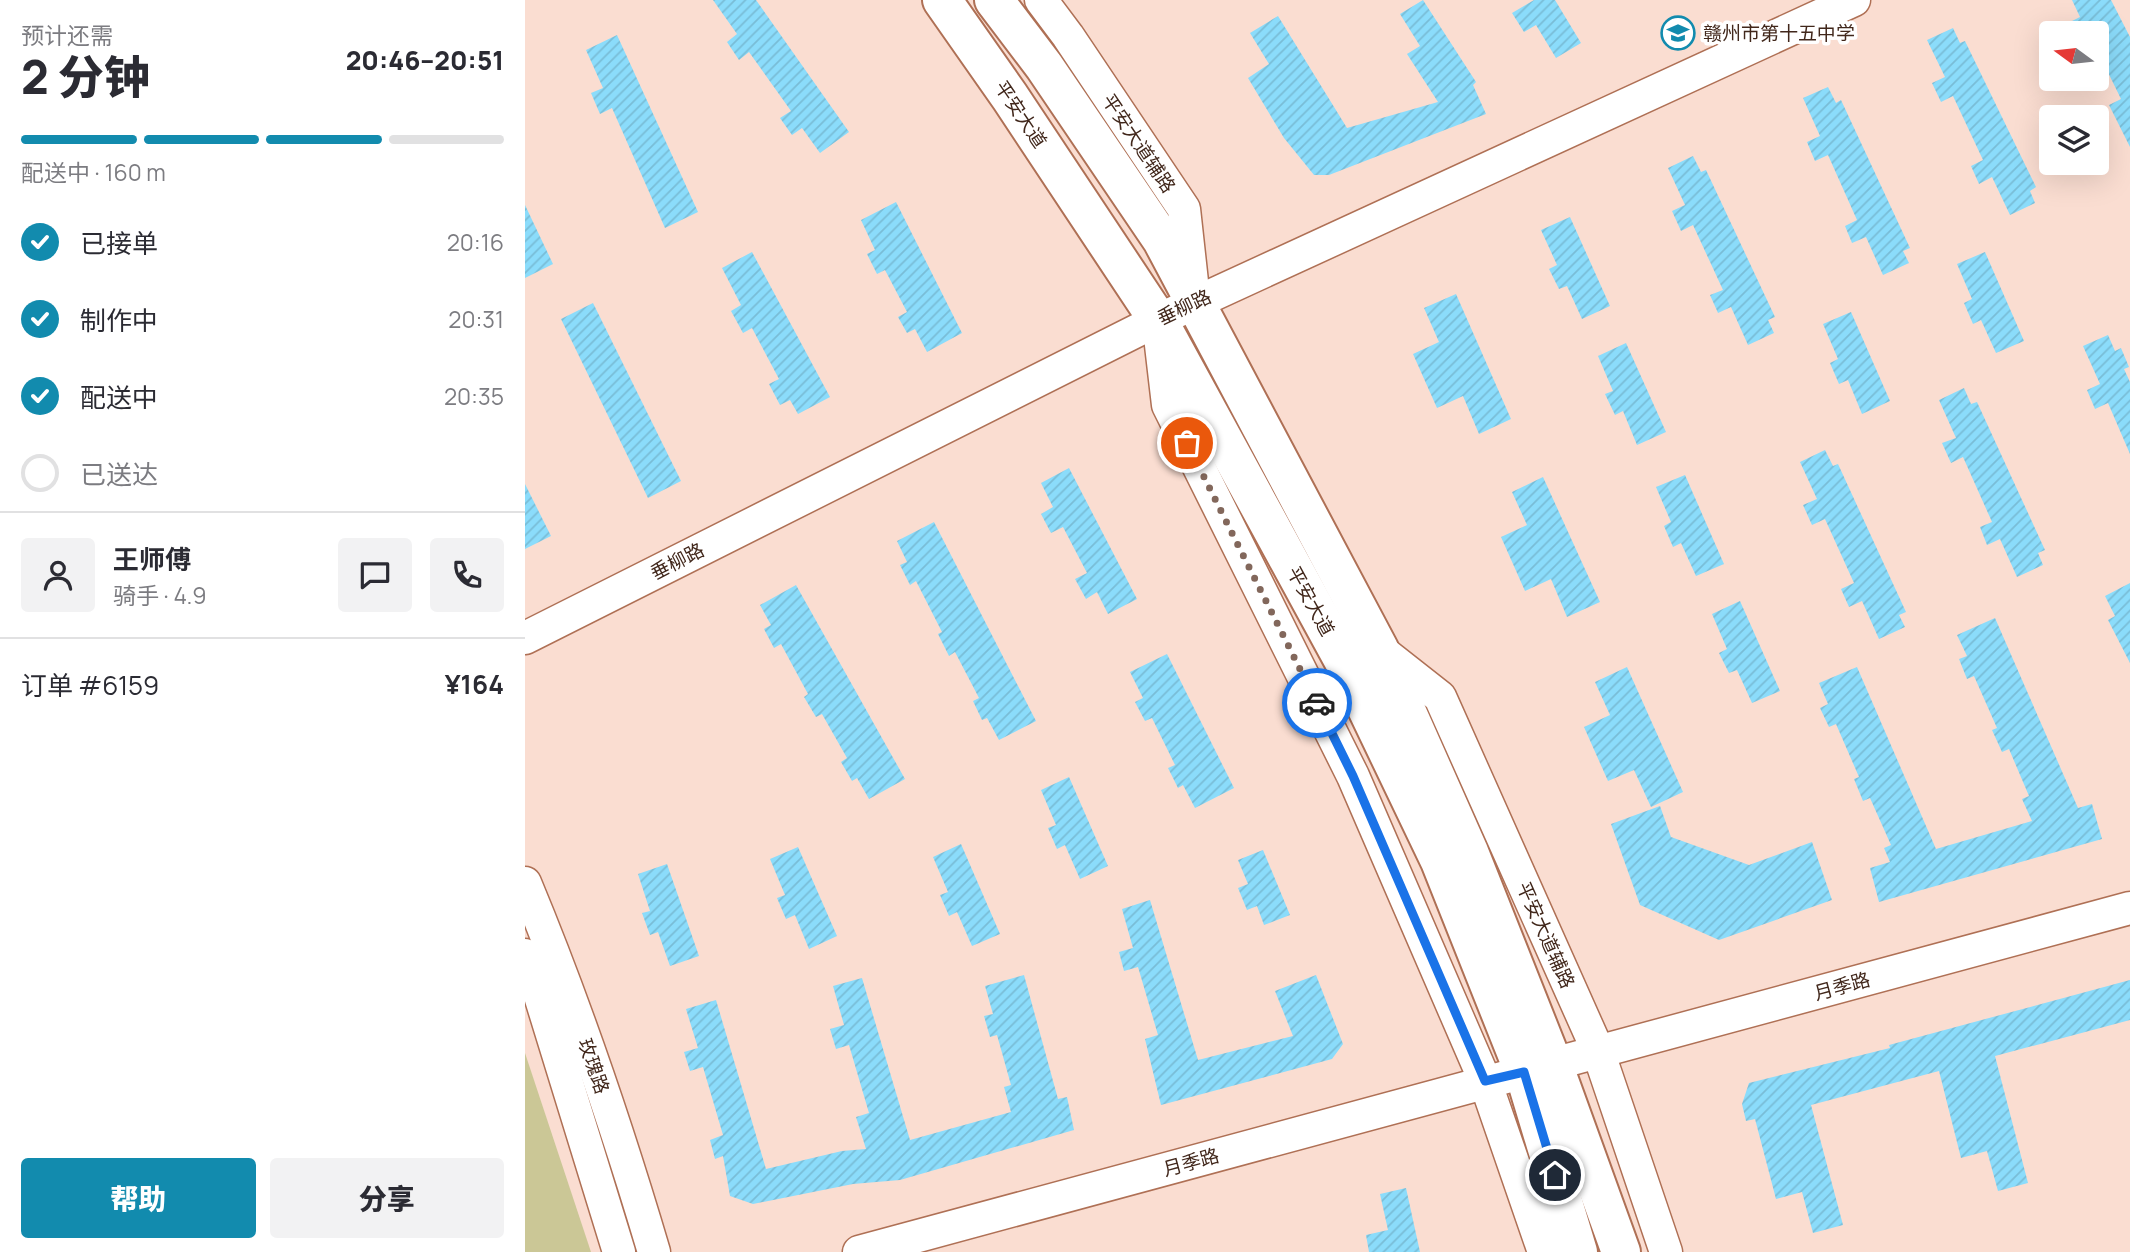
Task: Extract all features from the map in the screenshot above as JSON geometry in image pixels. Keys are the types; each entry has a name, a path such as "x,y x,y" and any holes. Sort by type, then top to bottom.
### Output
{"main road":[{"name":"平安大道","path":"942,0 1158,320 1363,658"},
{"name":"平安大道","path":"994,0 1044,66 1161,238 1194,303 1363,658 1440,861 1539,1068 1621,1252"},
{"name":"平安大道","path":"1539,1068 1578,1252"}],"street":[{"name":"平安大道辅路","path":"1041,0 1184,209 1194,303"},
{"name":"垂柳路","path":"525,638 1158,320 1854,0"},
{"path":"1158,320 1168,405 1353,776 1485,1081 1544,1252"},
{"path":"1353,776 1363,658"},
{"name":"平安大道辅路","path":"1363,658 1440,697 1598,1051 1665,1252"},
{"name":"玫瑰路","path":"525,883 559,964 627,1160 654,1252"},
{"name":"月季路","path":"859,1252 2130,908"},
{"name":"玫瑰路","path":"525,955 534,976 619,1252"}],"shaded area":[{"path":"525,1053 591,1252 525,1252"}],"building":[{"path":"713,0 756,0 849,132 820,153 802,128 792,135 780,118 791,111 749,52 739,60 727,42 737,34"},
{"path":"1423,0 1476,82 1473,85 1486,114 1329,175 1314,175 1284,138 1248,78 1269,64 1250,33 1278,16 1347,128 1438,102 1407,54 1420,46 1400,14"},
{"path":"1534,0 1555,0 1581,43 1556,58 1536,25 1524,32 1512,13"},
{"path":"2072,0 2111,0 2130,37 2130,147 2109,105 2121,99 2109,74 2109,21 2072,21 2080,17"},
{"path":"1953,28 1960,43 1965,41 2036,187 2030,191 2035,203 2010,215 1992,177 1979,184 1971,166 1983,160 1953,96 1941,102 1932,83 1945,77 1927,40"},
{"path":"617,35 698,212 665,228 612,108 600,114 591,93 603,88 586,50"},
{"path":"1828,87 1836,103 1841,100 1910,248 1903,251 1909,263 1883,275 1866,237 1852,243 1845,226 1857,220 1828,155 1815,161 1807,142 1820,136 1803,98"},
{"path":"1693,156 1701,172 1706,170 1775,317 1768,320 1774,333 1748,345 1731,307 1718,313 1710,295 1723,290 1693,225 1681,231 1672,211 1685,205 1668,168"},
{"path":"896,202 962,333 927,352 915,329 907,333 898,317 907,312 885,270 877,274 867,254 875,250 861,220"},
{"path":"525,205 553,264 525,278"},
{"path":"1570,217 1610,306 1582,319 1567,286 1559,289 1549,269 1557,265 1541,230"},
{"path":"752,252 830,397 798,414 790,400 780,405 769,384 779,379 752,328 743,333 731,311 741,305 722,268"},
{"path":"1985,252 2024,341 1996,353 1981,320 1973,324 1964,303 1972,299 1957,264"},
{"path":"1456,294 1511,419 1479,434 1463,396 1437,408 1413,354 1439,342 1424,308"},
{"path":"593,303 681,481 648,498 561,319"},
{"path":"1851,312 1890,401 1862,414 1848,380 1839,384 1830,363 1838,359 1823,324"},
{"path":"2108,335 2115,351 2121,348 2129,367 2124,369 2130,382 2130,454 2108,403 2095,409 2087,390 2100,384 2083,346"},
{"path":"1626,343 1666,432 1637,445 1623,411 1615,415 1605,394 1613,391 1598,356"},
{"path":"1964,388 1971,404 1977,402 2045,550 2038,553 2043,565 2017,577 2000,539 1987,545 1980,527 1992,522 1963,457 1951,463 1942,443 1956,438 1939,400"},
{"path":"1825,450 1833,466 1838,464 1906,612 1899,615 1905,627 1879,639 1862,601 1849,607 1841,589 1854,583 1825,519 1812,525 1803,505 1817,499 1800,462"},
{"path":"1069,468 1137,599 1108,614 1097,592 1086,599 1075,579 1087,573 1063,527 1051,533 1041,514 1053,507 1041,483"},
{"path":"1685,475 1724,564 1696,576 1681,543 1673,547 1664,526 1671,522 1656,487"},
{"path":"1543,477 1600,602 1567,617 1551,579 1525,591 1501,537 1527,525 1512,492"},
{"path":"525,484 551,536 525,549"},
{"path":"934,522 1036,721 999,740 987,718 982,720 973,701 979,698 955,652 949,656 938,634 942,632 916,581 910,585 900,565 907,562 897,541"},
{"path":"2130,583 2130,663 2108,620 2115,616 2105,596"},
{"path":"796,585 905,779 869,799 857,778 852,781 841,762 847,758 822,714 816,717 804,697 808,694 781,644 774,648 764,629 771,625 760,605"},
{"path":"1740,601 1780,691 1752,703 1737,670 1729,673 1719,653 1727,649 1712,614"},
{"path":"1995,618 2078,808 2092,804 2102,839 1879,902 1870,868 1890,862 1884,848 1891,845 1870,798 1863,801 1854,779 1859,777 1836,724 1829,727 1820,708 1828,704 1819,683 1857,667 1936,849 2032,821 2022,799 2029,796 2009,749 2002,752 1992,730 1997,728 1974,676 1967,679 1959,659 1967,656 1957,635"},
{"path":"1167,654 1234,788 1195,808 1183,785 1178,788 1168,768 1175,765 1152,718 1145,721 1135,702 1143,698 1130,672"},
{"path":"1627,667 1683,792 1651,807 1634,770 1608,781 1584,727 1610,715 1595,682"},
{"path":"1069,777 1108,866 1080,879 1065,845 1057,849 1048,828 1056,825 1041,790"},
{"path":"1660,806 1671,837 1749,865 1812,842 1832,900 1719,940 1640,905 1611,824"},
{"path":"961,844 1000,934 972,946 957,912 949,916 940,895 948,892 933,857"},
{"path":"798,847 837,936 809,949 795,915 786,919 777,898 785,895 770,859"},
{"path":"1263,850 1290,915 1264,925 1257,906 1247,910 1238,888 1248,884 1238,860"},
{"path":"667,864 699,956 670,966 658,932 650,935 642,913 650,911 638,874"},
{"path":"1150,900 1198,1060 1293,1036 1275,991 1316,975 1343,1044 1332,1059 1161,1105 1145,1039 1158,1035 1138,967 1124,971 1119,952 1133,948 1122,909"},
{"path":"1024,975 1058,1099 1067,1097 1074,1130 900,1180 853,1184 753,1204 730,1196 723,1156 715,1159 710,1140 723,1135 703,1067 690,1071 684,1052 698,1048 686,1009 716,1000 766,1169 842,1151 866,1149 856,1117 869,1113 849,1045 836,1049 830,1029 844,1025 833,986 862,978 910,1140 1011,1112 1004,1087 1011,1085 997,1035 990,1037 984,1016 993,1014 985,986"},
{"path":"2130,980 2130,1020 1995,1056 2028,1183 1998,1191 1987,1151 1961,1158 1939,1071 1811,1105 1843,1225 1813,1233 1802,1192 1776,1199 1755,1119 1746,1121 1742,1104 1749,1083 1890,1048 1889,1045"},
{"path":"1406,1188 1420,1252 1369,1252 1366,1235 1388,1230 1380,1194"}],"way so far":[{"path":"1187,443 1317,703"}],"place":[{"name":"赣州市第十五中学","path":"1678,33"}],"route":[{"path":"1317,703 1353,776 1485,1081 1524,1072 1555,1175"}]}
